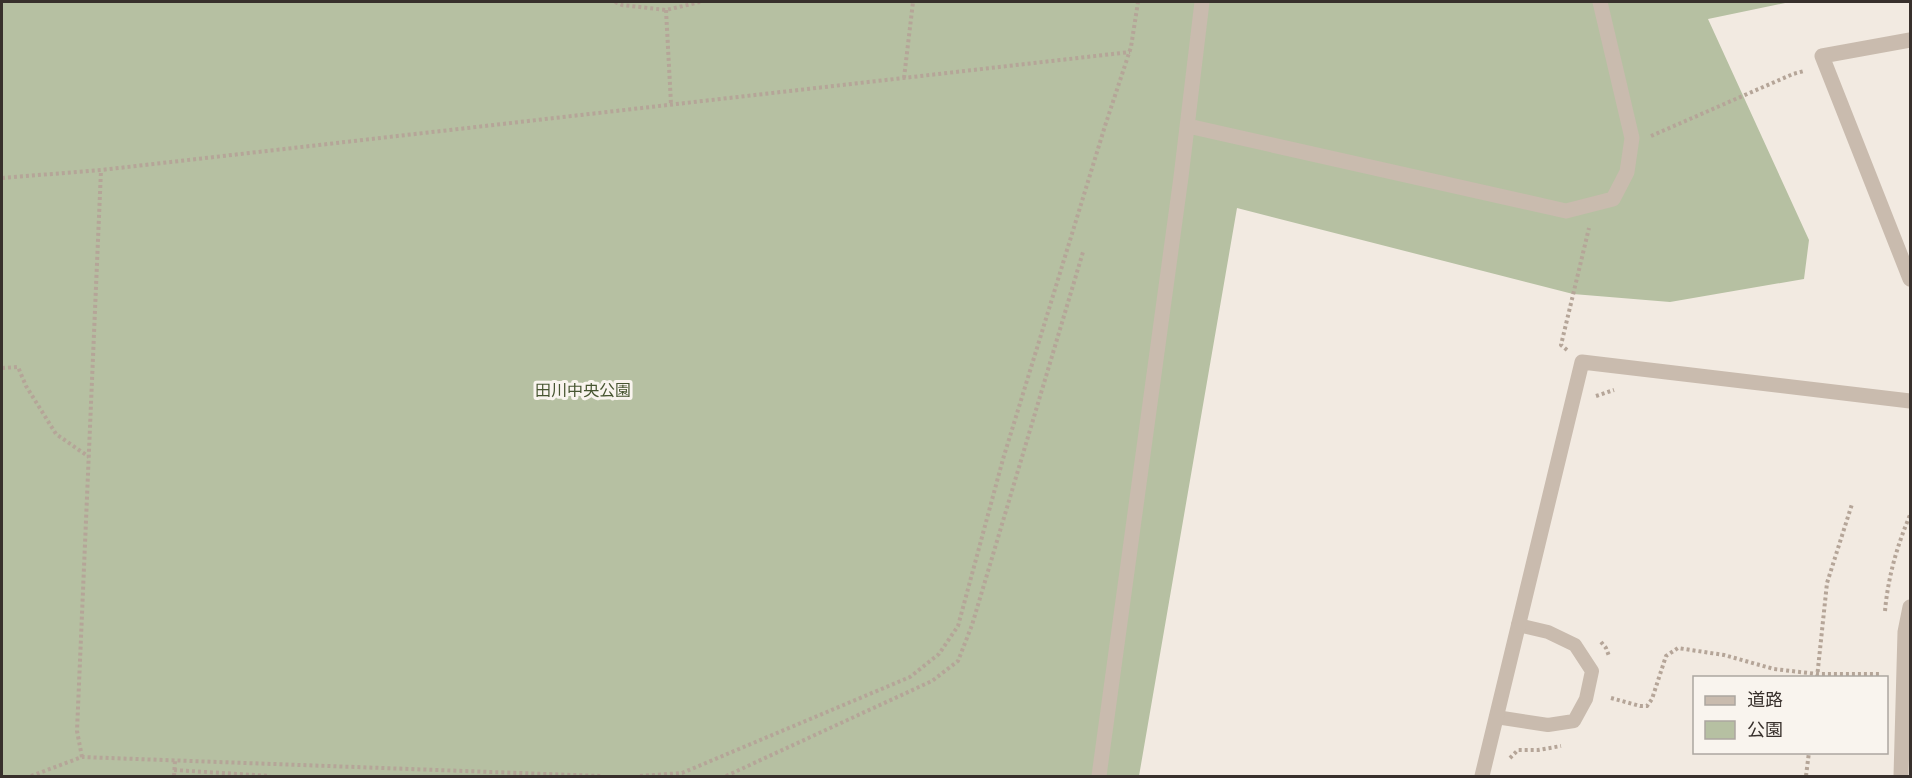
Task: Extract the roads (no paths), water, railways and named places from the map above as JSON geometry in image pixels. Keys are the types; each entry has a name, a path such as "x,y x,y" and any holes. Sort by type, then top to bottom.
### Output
{"street":[{"path":"1099,777 1188,126 1202,2"},
{"path":"1188,126 1566,211 1613,200 1627,172 1632,138 1600,2"},
{"path":"1911,40 1822,56 1907,258 1911,279"},
{"path":"1482,777 1582,362 1911,401"},
{"path":"1901,777 1905,632 1911,607"}],"lane":[{"path":"1496,717 1548,725 1574,721 1586,699 1592,671 1575,645 1548,632 1518,625"}],"park label":[{"name":"田川中央公園","path":"583,390"}]}
